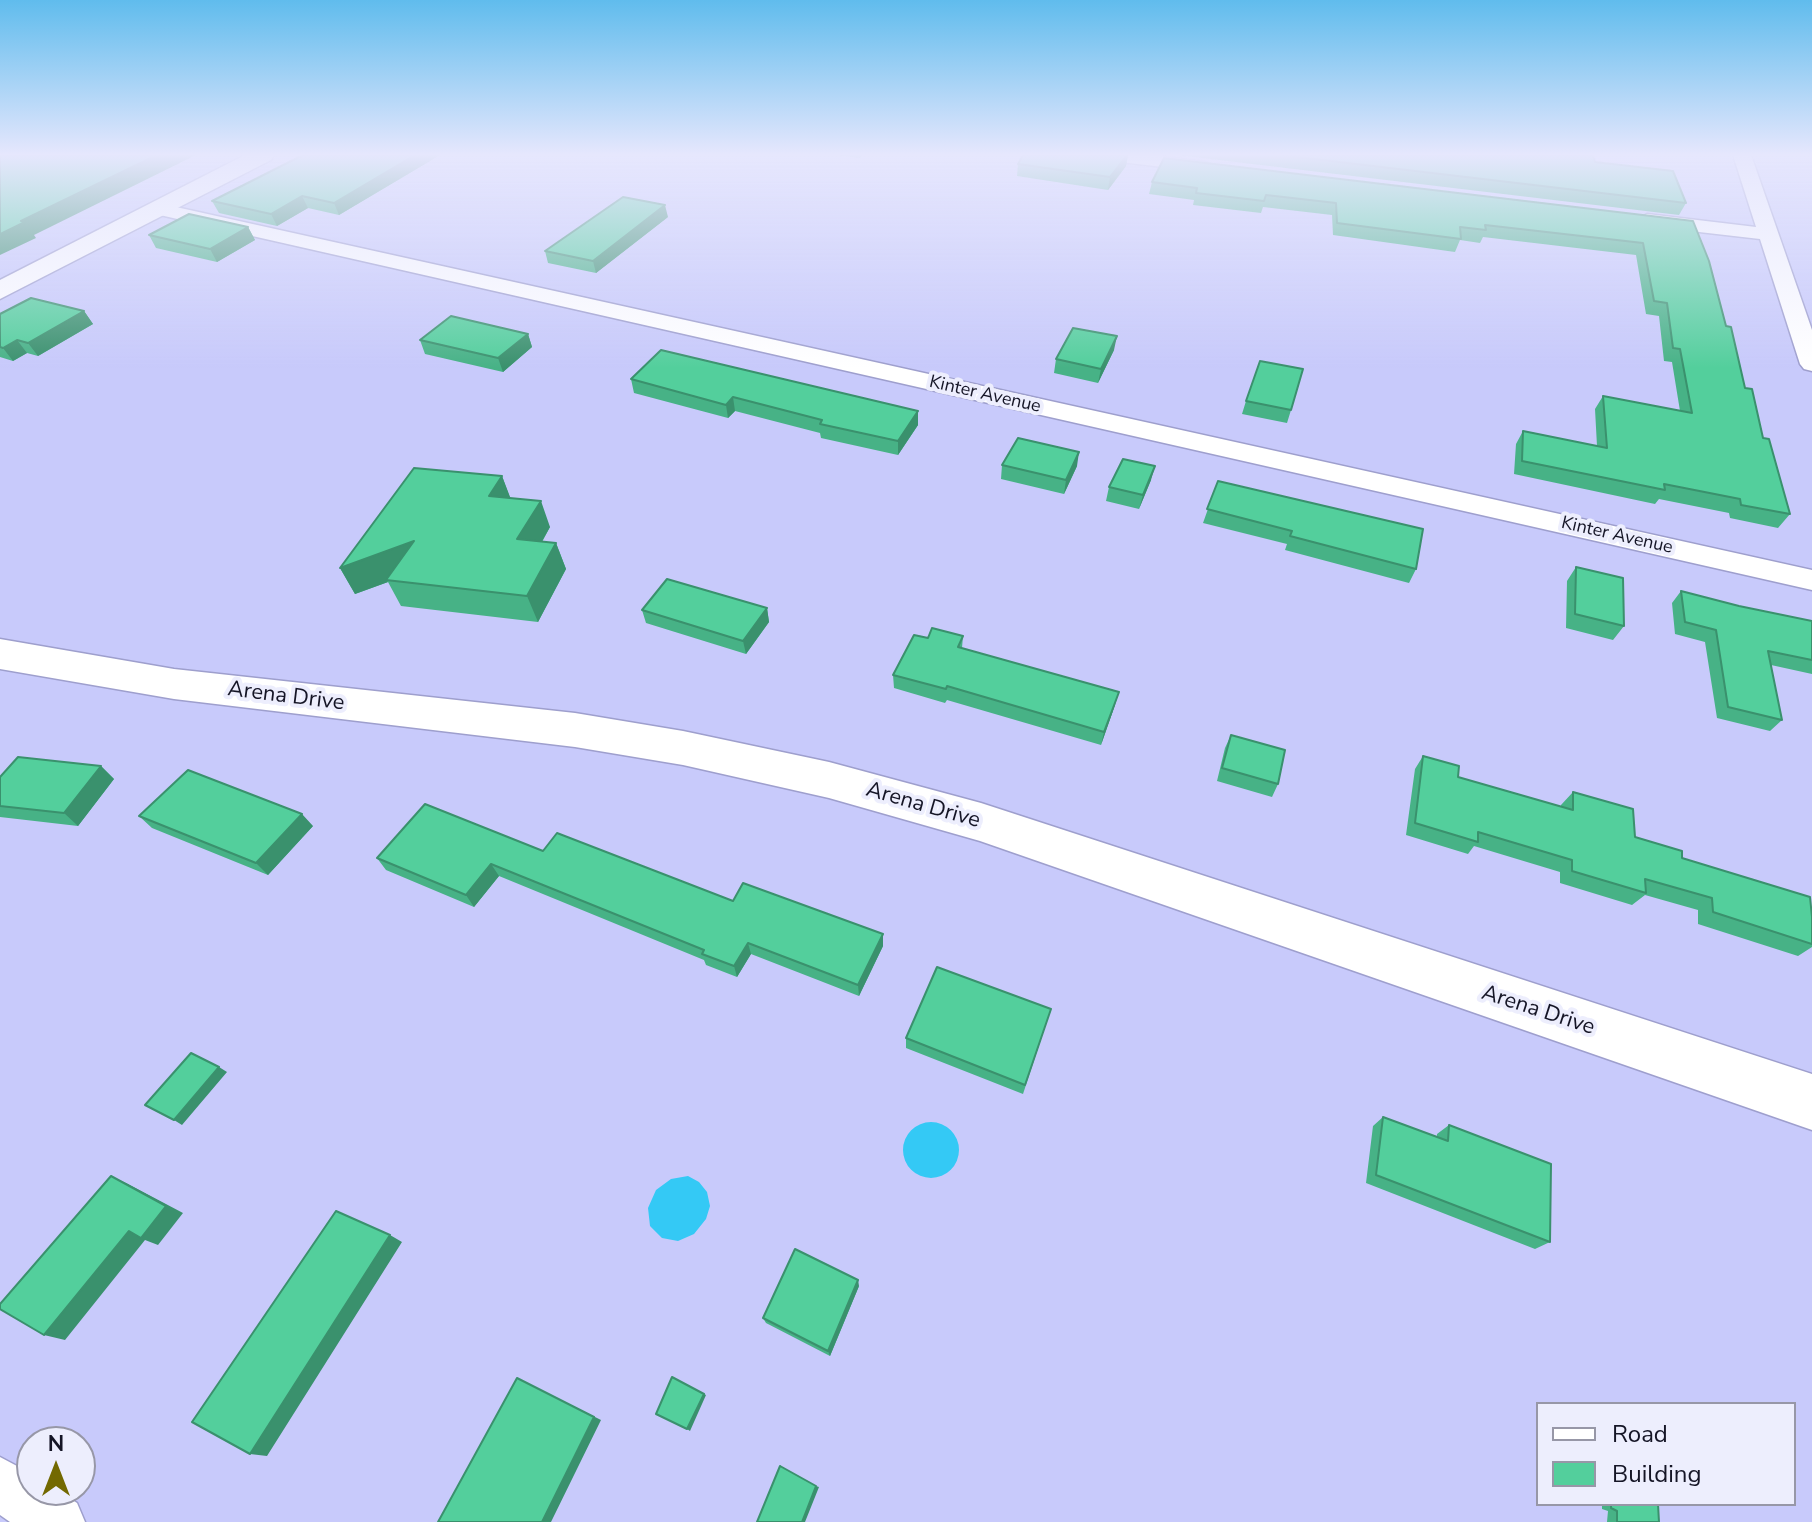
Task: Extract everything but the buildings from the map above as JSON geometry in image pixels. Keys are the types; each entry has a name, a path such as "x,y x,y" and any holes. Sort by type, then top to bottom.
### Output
{"main road":[{"path":"0,291 125,226"},
{"name":"Arena Drive","path":"0,654 174,684 575,730 683,748 829,780 981,822 1812,1102"}],"street":[{"name":"Kinter Avenue","path":"234,226 1812,580"},
{"path":"1701,226 1768,234"},
{"path":"1765,226 1812,364"},
{"path":"1785,281 1812,286"},
{"path":"0,1484 51,1520"}],"water":[{"path":"931,1122 951,1130 959,1150 951,1170 931,1178 911,1170 903,1150 911,1130"},
{"path":"688,1176 699,1182 707,1192 710,1206 706,1219 694,1234 678,1241 662,1238 650,1226 648,1208 656,1190 671,1179"}]}
